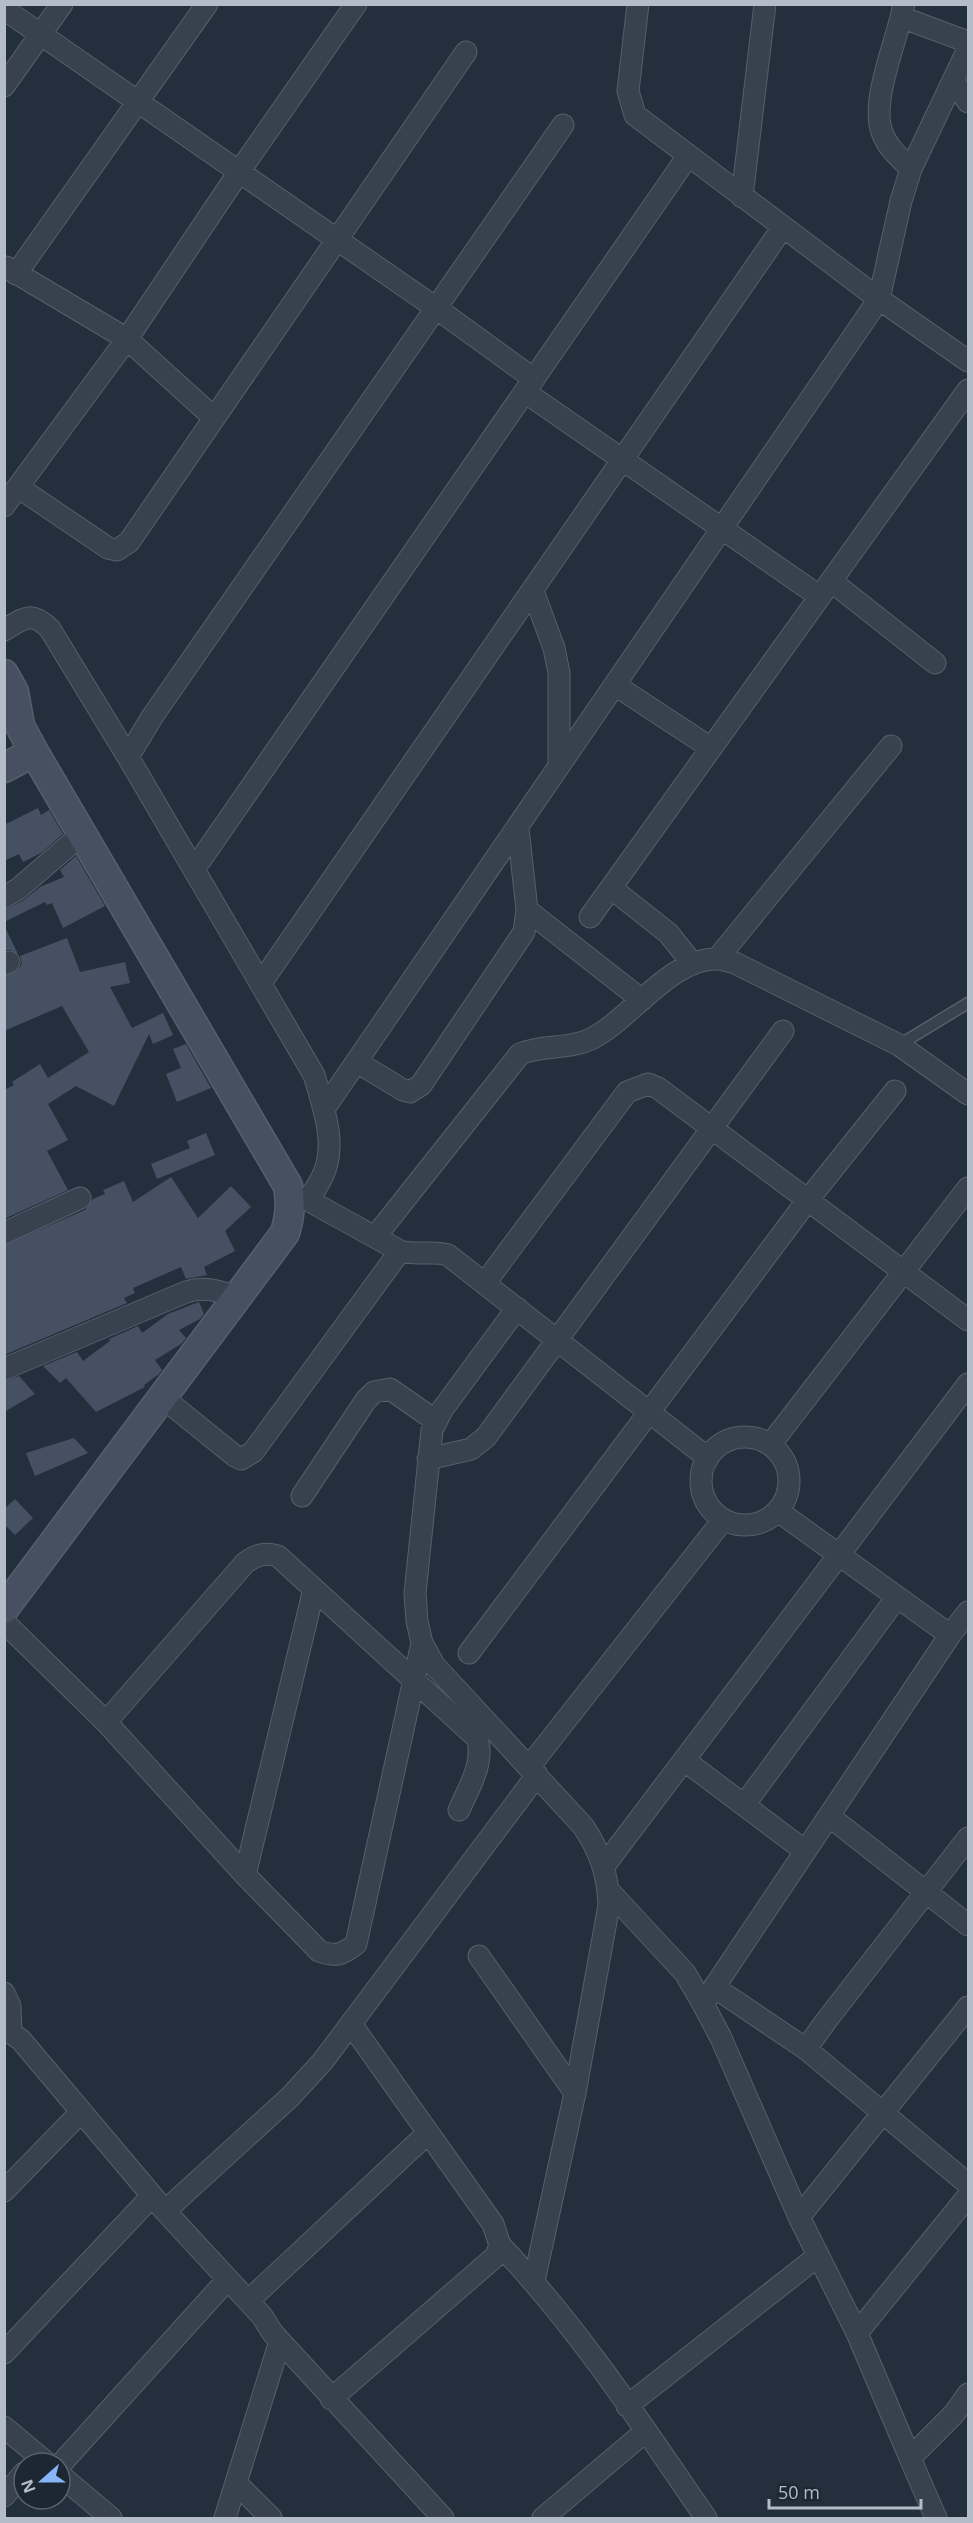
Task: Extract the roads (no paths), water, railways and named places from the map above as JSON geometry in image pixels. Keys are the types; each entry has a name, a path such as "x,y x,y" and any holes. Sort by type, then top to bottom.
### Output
{"street":[{"path":"4,86 62,4"},
{"path":"207,4 139,102 10,270 127,339 213,417"},
{"path":"4,506 127,339 356,4"},
{"path":"638,4 628,91 635,115 742,197 969,362"},
{"path":"742,197 765,4"},
{"path":"4,9 436,308 623,460 721,529 825,588 935,663"},
{"path":"911,169 888,145 881,131 879,115 881,98 903,11 969,42"},
{"path":"324,1109 879,298 911,169 969,49"},
{"path":"18,487 108,548 122,548 129,542 466,52"},
{"path":"953,81 969,102"},
{"path":"128,756 152,717 563,125"},
{"path":"195,868 688,156"},
{"path":"261,983 534,591 783,227"},
{"path":"590,917 969,390"},
{"path":"534,591 554,648 559,673 559,766"},
{"path":"4,630 22,619 33,616 39,618 50,629 195,868 314,1076 324,1109 329,1143 328,1168 317,1188 299,1200 285,1233 4,1609"},
{"path":"4,674 14,692 12,719 34,752 288,1186 299,1200 400,1251 414,1255 440,1253 448,1256 708,1458"},
{"path":"615,685 711,748"},
{"path":"717,959 891,746"},
{"path":"4,768 34,752"},
{"path":"357,1062 403,1090 410,1092 417,1089 524,932 527,910 518,828"},
{"path":"4,897 18,889 81,835"},
{"path":"611,888 668,933 693,964"},
{"path":"527,910 642,1000"},
{"path":"375,1237 520,1054 532,1048 572,1045 604,1032 672,975 693,964 717,959 735,963 852,1020 899,1046 969,1094"},
{"path":"428,1459 471,1449 486,1437 783,1031"},
{"path":"485,1283 627,1092 648,1084 658,1088 711,1130 969,1320"},
{"path":"469,1653 807,1201 895,1091"},
{"path":"770,1445 969,1188"},
{"path":"4,1233 80,1198"},
{"path":"162,1397 235,1456 241,1459 247,1457 400,1251"},
{"path":"4,1369 197,1288 210,1288 237,1297"},
{"path":"517,1308 436,1420 428,1459 415,1593 417,1621 422,1644 434,1665 583,1827 597,1846 609,1891 609,1905 575,2093 534,2281"},
{"path":"604,1866 969,1384"},
{"path":"302,1496 366,1400 374,1392 390,1389 436,1420"},
{"path":"751,1438 770,1445 784,1462 789,1483 786,1498 778,1511 767,1520 753,1524 739,1525 723,1520 705,1499 701,1485 702,1471 708,1458 717,1447 729,1440 751,1438"},
{"path":"778,1511 950,1635"},
{"path":"4,2353 159,2203 290,2097 323,2061 533,1771 723,1520"},
{"path":"106,1722 245,1563 256,1555 278,1556 477,1738 481,1750 480,1761 459,1810"},
{"path":"245,1875 314,1589"},
{"path":"744,1805 897,1597"},
{"path":"936,2518 857,2333 799,2217 721,2038 709,1996 950,1635 969,1612"},
{"path":"4,1622 106,1722 245,1875 319,1951 333,1956 343,1954 356,1944 422,1644"},
{"path":"684,1760 806,1851"},
{"path":"829,1816 969,1925"},
{"path":"806,2049 969,1838"},
{"path":"609,1891 709,1996 806,2049 969,2184"},
{"path":"479,1956 575,2093"},
{"path":"4,1993 10,2006 8,2033 21,2040 159,2203 248,2301 331,2399 443,2518"},
{"path":"799,2217 969,2007"},
{"path":"351,2024 493,2224 500,2245 534,2281 646,2431 706,2518"},
{"path":"4,2191 81,2112"},
{"path":"248,2301 428,2133"},
{"path":"857,2333 969,2196"},
{"path":"331,2399 496,2256 500,2245"},
{"path":"627,2406 818,2256"},
{"path":"72,2452 228,2279"},
{"path":"225,2518 280,2341"},
{"path":"910,2458 961,2420 969,2394"},
{"path":"4,2427 29,2451"},
{"path":"543,2518 646,2431"},
{"path":"236,2483 270,2518"},
{"path":"72,2485 111,2518"}],"lane":[{"path":"899,1046 969,1003"}]}
